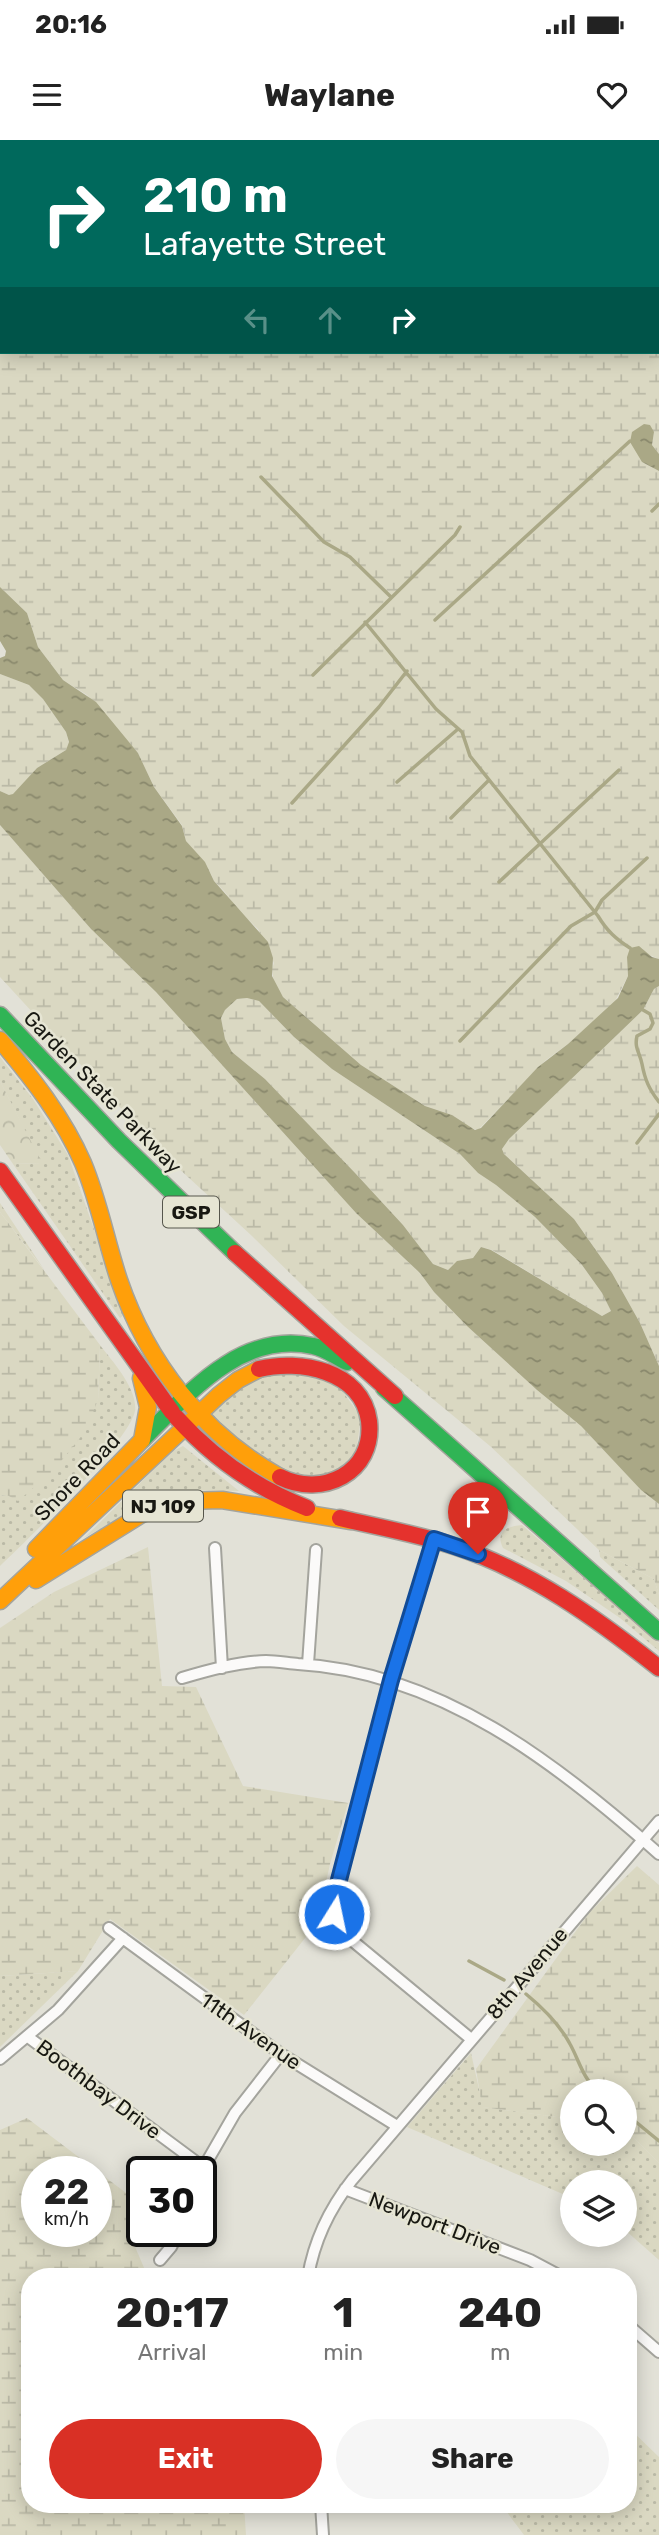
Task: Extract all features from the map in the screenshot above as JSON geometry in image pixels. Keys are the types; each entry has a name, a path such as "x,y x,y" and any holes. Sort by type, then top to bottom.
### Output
{"main road":[{"name":"Garden State Parkway","path":"0,1015 147,1170 261,1277 395,1396"},
{"path":"0,1040 45,1095 70,1135 87,1174 131,1313 149,1349 198,1415 223,1439 257,1464 291,1482 308,1486 327,1484 351,1471 364,1453 368,1437 366,1409 350,1388 326,1371 297,1363 276,1364 247,1374 198,1415 0,1603"},
{"path":"0,1171 185,1428 211,1453 248,1480 299,1505 351,1521"},
{"name":"NJ 109","path":"186,1399 212,1373 252,1348 282,1342 304,1343 336,1354 395,1396 659,1632"},
{"path":"138,1366 148,1407 142,1440"},
{"name":"Shore Road","path":"0,1585 142,1440 186,1399"},
{"name":"NJ 109","path":"0,1603 130,1521 166,1504 208,1499 351,1521 434,1539 506,1565 554,1590 604,1624 659,1668"}],"street":[{"path":"434,1539 391,1680 333,1903 337,1924 343,1933 471,2039"},
{"path":"215,1548 222,1668"},
{"path":"307,1664 316,1550"},
{"path":"182,1678 265,1661 359,1671 391,1680 453,1704 541,1758 659,1854"},
{"name":"8th Avenue","path":"311,2268 319,2238 345,2189 659,1821"},
{"name":"11th Avenue","path":"109,1928 281,2054 397,2126"},
{"path":"0,2059 92,1975 123,1938"},
{"name":"Boothbay Drive","path":"28,2036 185,2156"},
{"path":"210,2156 235,2113 281,2054"},
{"name":"Newport Drive","path":"345,2189 545,2268"},
{"path":"160,2260 171,2247"},
{"path":"637,2333 659,2352"},
{"path":"322,2513 323,2535"}],"green space":[{"path":"0,354 659,354 659,454 652,445 654,432 642,462 659,471 659,959 645,953 642,948 627,956 628,976 614,1003 546,1060 478,1130 452,1115 425,1106 361,1065 283,997 274,983 274,963 258,929 214,881 186,841 182,825 154,787 138,753 87,695 63,680 38,647 27,613 0,587"},
{"path":"0,674 29,685 43,699 66,732 69,743 66,750 37,768 13,795 0,791"},
{"path":"0,825 91,929 156,992 356,1213 420,1273 434,1292 467,1326 581,1426 641,1490 659,1504 659,1595 654,1579 599,1550 490,1446 344,1326 163,1154 0,977"},
{"path":"659,986 659,1366 640,1323 612,1273 574,1219 504,1154 502,1149 509,1139 643,1010 654,989"},
{"path":"237,999 259,1001 294,1037 332,1069 460,1154 478,1173 535,1217 582,1265 611,1311 602,1316 492,1250 481,1247 473,1258 458,1261 448,1270 433,1264 403,1225 356,1174 265,1079 232,1052 225,1039 221,1018"},
{"path":"0,1057 33,1099 68,1155 124,1315 120,1318 13,1164 41,1163 0,1081"},
{"path":"0,1081 42,1163 13,1164 0,1145"},
{"path":"0,1203 45,1271 0,1212"},
{"path":"0,1212 100,1345 98,1400 84,1433 53,1471 18,1501 7,1495 0,1496"},
{"path":"100,1345 123,1376 132,1394 135,1411 129,1425 97,1467 0,1566 0,1496 7,1495 98,1400"},
{"path":"301,1370 338,1385 361,1417 356,1453 326,1477 313,1479 281,1469 210,1415 257,1375"},
{"path":"183,1446 239,1491 190,1490 142,1505 84,1538 173,1451"},
{"path":"522,1525 659,1643 659,1651 620,1618 566,1581 503,1548 500,1538 504,1531"},
{"path":"148,1547 162,1686 196,1687 243,1786 348,1803 330,1864 317,1923 244,2015 110,1919 78,1971 0,1976 0,1628 54,1592"},
{"path":"599,1550 654,1579 659,1595 659,1610 600,1557"},
{"path":"637,1866 659,1885 659,2163 637,2141 637,2079 560,2079 560,2117 482,2107 476,2069 589,1913"},
{"path":"78,1971 0,2047 0,1976"},
{"path":"471,2053 483,2107 560,2117 560,2156 637,2156 637,2141 659,2163 659,2260 637,2241 637,2170 560,2170 560,2193 407,2127"},
{"path":"27,2118 77,2156 21,2156 21,2247 112,2247 112,2182 126,2193 126,2247 135,2247 144,2268 21,2268 21,2513 245,2513 246,2535 0,2535 0,2130"},
{"path":"637,2436 659,2457 659,2535 524,2535 508,2513 637,2513"}],"water":[{"path":"644,424 650,425 654,432 652,445 659,454 659,471 642,462 630,442 632,432"},
{"path":"0,587 27,613 38,647 63,680 96,702 138,753 154,787 182,826 186,841 205,862 214,881 268,942 273,958 272,976 283,997 361,1065 425,1106 452,1115 475,1130 481,1128 538,1067 568,1044 618,998 628,976 627,957 630,948 639,946 652,957 659,959 659,986 654,989 643,1010 509,1139 502,1149 504,1154 574,1219 612,1273 640,1323 659,1366 659,1504 641,1490 581,1426 467,1326 434,1292 420,1273 356,1213 156,992 91,929 0,825 0,791 13,794 37,768 66,750 69,742 66,732 43,699 29,685 0,674 0,658 5,656 6,651 0,641","holes":["237,999 259,1001 294,1037 332,1069 460,1154 478,1173 535,1217 582,1265 611,1311 602,1316 491,1250 481,1247 473,1258 457,1261 448,1270 433,1264 403,1225 356,1174 265,1079 232,1052 225,1039 221,1018 225,1010"]}],"waterway":[{"path":"435,620 630,441"},
{"path":"261,477 324,542 350,557 391,597"},
{"path":"652,511 659,504"},
{"path":"313,675 460,527"},
{"path":"365,622 436,709 462,732 470,756 608,930 630,948"},
{"path":"292,803 379,707 407,671"},
{"path":"397,782 458,729"},
{"path":"499,882 619,770"},
{"path":"451,818 489,780"},
{"path":"460,1041 571,926 595,912 602,900 647,858"},
{"path":"643,1010 650,1014 653,1023 650,1029 637,1036 637,1047 648,1084 659,1102"},
{"path":"637,1143 659,1114"},
{"path":"469,1961 504,1980"},
{"path":"526,1994 561,2030 588,2079"},
{"path":"637,2123 659,2141"}],"traffic: fast":[{"path":"0,1015 119,1141 235,1253"},
{"path":"142,1440 197,1386 239,1357 262,1347 287,1344 313,1346 347,1362"},
{"path":"384,1388 659,1632"}],"traffic: slow":[{"path":"0,1040 46,1099 75,1146 94,1192 119,1280 145,1339 162,1367 181,1394 226,1440 280,1477"},
{"path":"0,1601 219,1395 238,1380 259,1369"},
{"path":"36,1549 142,1440 148,1407 141,1378"},
{"path":"36,1580 142,1514 182,1501 222,1500 351,1521"}],"traffic: jam":[{"path":"0,1171 172,1412"},
{"path":"235,1253 395,1396"},
{"path":"259,1369 275,1366 310,1368 342,1379 364,1404 369,1421 369,1439 364,1455 355,1467 342,1476 328,1482 312,1484 296,1483 280,1477"},
{"path":"176,1417 220,1459 252,1481 307,1508"},
{"path":"340,1518 454,1546 510,1569 587,1614 659,1668"}],"route":[{"path":"334,1914 333,1903 391,1680 434,1539 478,1554"}]}
